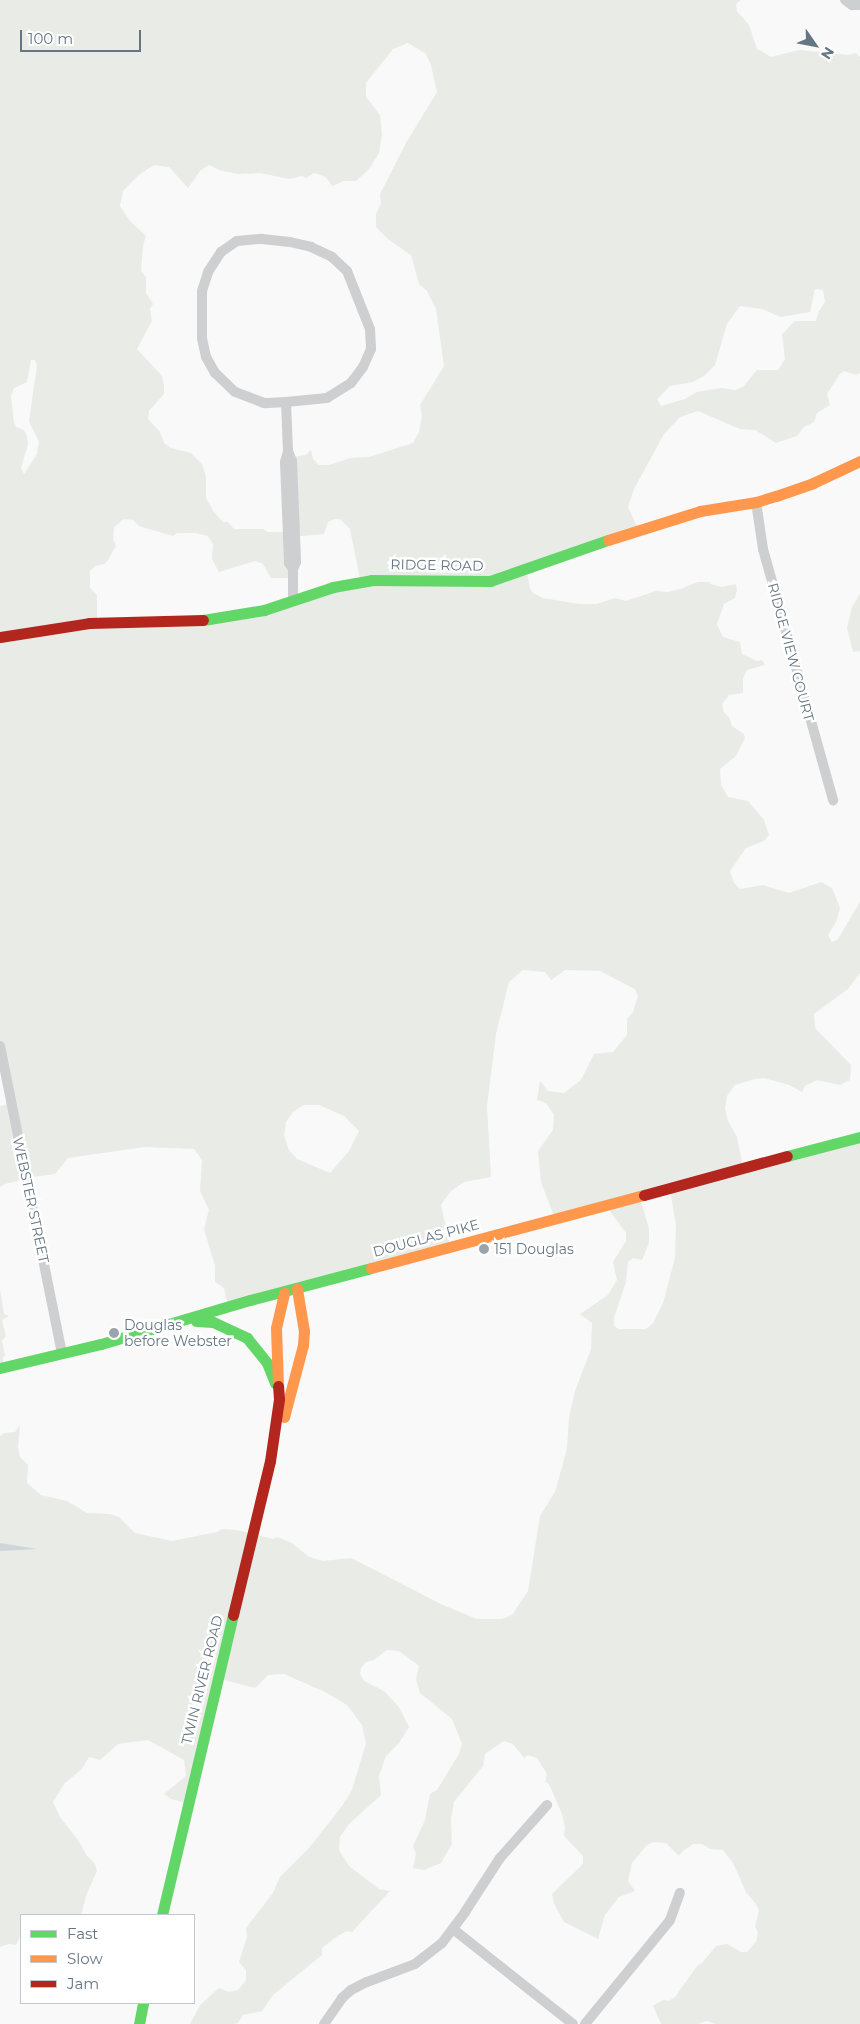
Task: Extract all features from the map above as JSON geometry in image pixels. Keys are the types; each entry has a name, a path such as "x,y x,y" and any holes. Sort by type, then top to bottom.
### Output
{"main road":[{"name":"RIDGE ROAD","path":"0,637 89,623 196,621 228,617 264,610 333,587 370,580 490,581 667,520 700,511 756,502 813,483 860,461"},
{"name":"DOUGLAS PIKE","path":"0,1368 62,1354 860,1137"},
{"name":"TWIN RIVER ROAD","path":"271,1452 287,1408 303,1345 304,1330 297,1289"},
{"name":"TWIN RIVER ROAD","path":"162,1914 271,1452 279,1399 276,1328 284,1293"},
{"path":"174,1323 213,1322 248,1338 267,1363 279,1399"},
{"path":"139,2024 143,2004"}],"street":[{"path":"845,0 852,5 860,4"},
{"path":"262,239 290,242 311,247 332,257 347,271 370,329 371,349 363,367 350,383 326,398 286,402 264,403 235,392 214,373 206,357 202,338 202,290 208,272 221,252 237,242 262,239"},
{"path":"286,402 288,451 285,462 289,563 293,569 293,600"},
{"name":"RIDGE VIEW COURT","path":"756,502 763,549 833,800"},
{"name":"WEBSTER STREET","path":"0,1046 62,1354"},
{"path":"324,2024 342,1998 351,1990 415,1964 428,1956 453,1929 500,1858 547,1805"},
{"path":"585,2024 670,1920 680,1893"},
{"path":"453,1929 573,2024"}],"shaded area":[{"path":"0,0 741,0 736,4 737,11 749,25 757,49 771,57 799,50 848,55 856,53 860,57 860,373 856,375 844,371 840,374 827,394 830,405 817,413 814,422 804,427 797,436 776,443 755,430 740,429 698,411 680,417 664,434 634,489 628,507 637,526 526,569 533,593 543,598 579,604 597,604 615,598 626,601 656,591 668,592 680,589 698,582 709,582 722,587 736,584 735,598 724,604 717,624 723,637 740,642 742,654 757,661 762,660 765,665 747,670 743,678 743,693 729,695 722,704 732,726 744,734 745,738 736,756 720,769 721,785 728,797 748,801 764,820 769,835 764,841 746,848 730,871 734,883 740,889 763,885 789,893 821,882 832,888 840,908 836,922 828,935 832,942 838,939 860,902 860,973 848,989 814,1014 815,1028 851,1065 850,1080 840,1085 817,1080 805,1086 802,1092 789,1085 764,1078 755,1079 735,1085 727,1096 725,1109 728,1121 737,1137 743,1167 860,1137 860,2024 715,2024 707,2021 698,2024 661,2024 653,2006 663,2000 669,2001 675,1997 698,1965 702,1963 716,1946 727,1944 741,1952 747,1952 756,1942 758,1933 755,1927 759,1910 746,1892 733,1863 723,1850 710,1849 702,1844 693,1844 679,1856 666,1843 653,1842 646,1846 632,1863 628,1881 635,1891 619,1897 605,1915 598,1939 564,1922 554,1904 552,1894 583,1864 583,1856 564,1836 565,1827 562,1814 549,1784 545,1782 547,1774 537,1758 528,1755 524,1758 513,1744 504,1741 485,1754 483,1766 454,1802 451,1819 452,1844 441,1863 424,1870 413,1868 416,1854 413,1846 425,1820 430,1794 437,1790 459,1754 462,1744 452,1719 420,1693 416,1679 419,1666 399,1651 387,1650 374,1660 366,1662 361,1668 360,1674 364,1681 384,1691 399,1707 409,1727 399,1743 386,1756 379,1776 381,1795 349,1824 340,1837 339,1850 349,1866 379,1889 390,1891 352,1932 347,1931 322,1948 322,1955 273,1995 262,2011 243,2015 238,2023 234,2024 190,2024 200,2005 219,1988 229,1992 238,1990 246,1980 246,1970 239,1962 247,1937 246,1928 273,1893 280,1877 309,1848 342,1806 352,1790 366,1743 362,1725 347,1705 325,1692 284,1674 268,1675 255,1688 220,1679 186,1803 171,1799 164,1794 186,1776 184,1760 148,1740 118,1744 100,1760 89,1757 82,1769 64,1784 53,1802 60,1817 78,1840 87,1856 95,1864 97,1871 87,1893 81,1914 20,1914 20,1937 16,1945 9,1944 0,1947 0,1436 4,1433 15,1432 20,1425 18,1448 20,1457 28,1465 27,1483 41,1495 67,1501 87,1513 110,1514 119,1517 135,1533 172,1541 217,1532 222,1529 237,1530 273,1539 277,1537 292,1543 309,1557 323,1561 351,1558 443,1605 477,1619 502,1619 512,1615 528,1591 540,1516 555,1492 567,1449 569,1417 575,1391 591,1349 592,1323 580,1314 608,1295 617,1280 613,1262 626,1241 626,1233 606,1206 555,1219 541,1182 538,1151 553,1130 554,1115 546,1103 537,1100 540,1081 548,1091 564,1093 581,1080 594,1054 613,1052 627,1035 627,1019 633,1012 638,996 635,989 600,971 565,970 551,980 545,972 523,970 509,982 496,1034 487,1106 491,1177 464,1182 451,1191 441,1205 450,1246 228,1306 224,1288 215,1282 215,1266 204,1229 209,1210 200,1191 202,1160 194,1149 144,1147 68,1158 55,1174 32,1177 0,1187 0,1106 12,1103 0,1042","holes":["408,43 426,54 431,65 437,92 406,143 380,194 381,203 376,214 376,227 389,240 411,255 419,284 427,291 436,309 444,366 420,405 422,416 419,432 413,443 369,457 350,458 329,465 319,465 313,459 311,450 306,455 286,458 286,532 268,532 263,529 234,529 228,522 223,522 214,512 206,498 206,477 202,464 191,453 171,448 164,443 160,432 148,419 149,411 164,394 164,386 162,376 137,349 152,321 150,309 153,304 146,293 146,277 141,271 143,245 146,236 130,221 120,206 123,191 140,174 154,165 169,167 188,188 201,170 209,165 219,170 238,174 260,173 289,179 302,176 306,178 314,173 326,177 332,186 344,181 356,181 369,169 379,153 382,135 380,115 366,97 366,83 393,49","815,289 823,290 825,302 819,311 816,321 795,321 782,334 785,359 778,370 757,370 743,387 735,390 721,388 697,392 685,399 661,406 657,399 670,386 693,382 704,376 715,365 727,324 740,306 762,309 781,317 810,312","31,360 35,360 37,366 29,421 39,442 37,454 24,474 21,468 28,444 27,436 24,430 16,427 14,423 11,396 14,388 27,382","124,519 133,520 139,526 173,536 177,533 196,533 208,536 213,544 212,559 219,572 255,561 263,564 271,578 289,578 290,537 324,534 328,522 340,519 350,529 360,579 257,609 191,619 97,621 97,595 90,588 90,571 95,566 104,564 108,560 116,546 113,539 114,527","304,1105 319,1105 344,1116 359,1131 349,1151 330,1173 297,1159 289,1150 284,1136 286,1122 293,1112","670,1189 676,1226 675,1258 663,1303 653,1323 646,1329 618,1329 614,1325 614,1318 626,1282 628,1262 633,1258 642,1260 649,1243 649,1229 640,1198"]},
{"path":"860,594 860,651 853,652 847,628 852,607"},
{"path":"0,1289 4,1314 9,1316 2,1320 6,1336 2,1340 5,1356 3,1357 3,1366 0,1366"},
{"path":"0,1543 37,1549 0,1551"}],"traffic: fast":[{"path":"203,620 264,610 333,587 371,580 490,581 608,540"},
{"path":"787,1156 860,1137"},
{"path":"0,1368 101,1344 250,1300 371,1268"},
{"path":"196,1321 213,1322 247,1338 267,1363 275,1383"},
{"path":"162,1914 233,1615"},
{"path":"139,2024 143,2004"}],"traffic: slow":[{"path":"608,540 700,511 756,502 776,496 813,483 860,461"},
{"path":"371,1268 644,1195"},
{"path":"284,1417 303,1345 304,1331 297,1289"},
{"path":"278,1386 276,1328 284,1293"}],"traffic: jam":[{"path":"0,637 89,623 203,620"},
{"path":"644,1195 787,1156"},
{"path":"233,1615 270,1461 279,1399 278,1386"}],"place":[{"name":"151 Douglas","path":"484,1249"},
{"name":"Douglas before Webster","path":"114,1333"}]}
